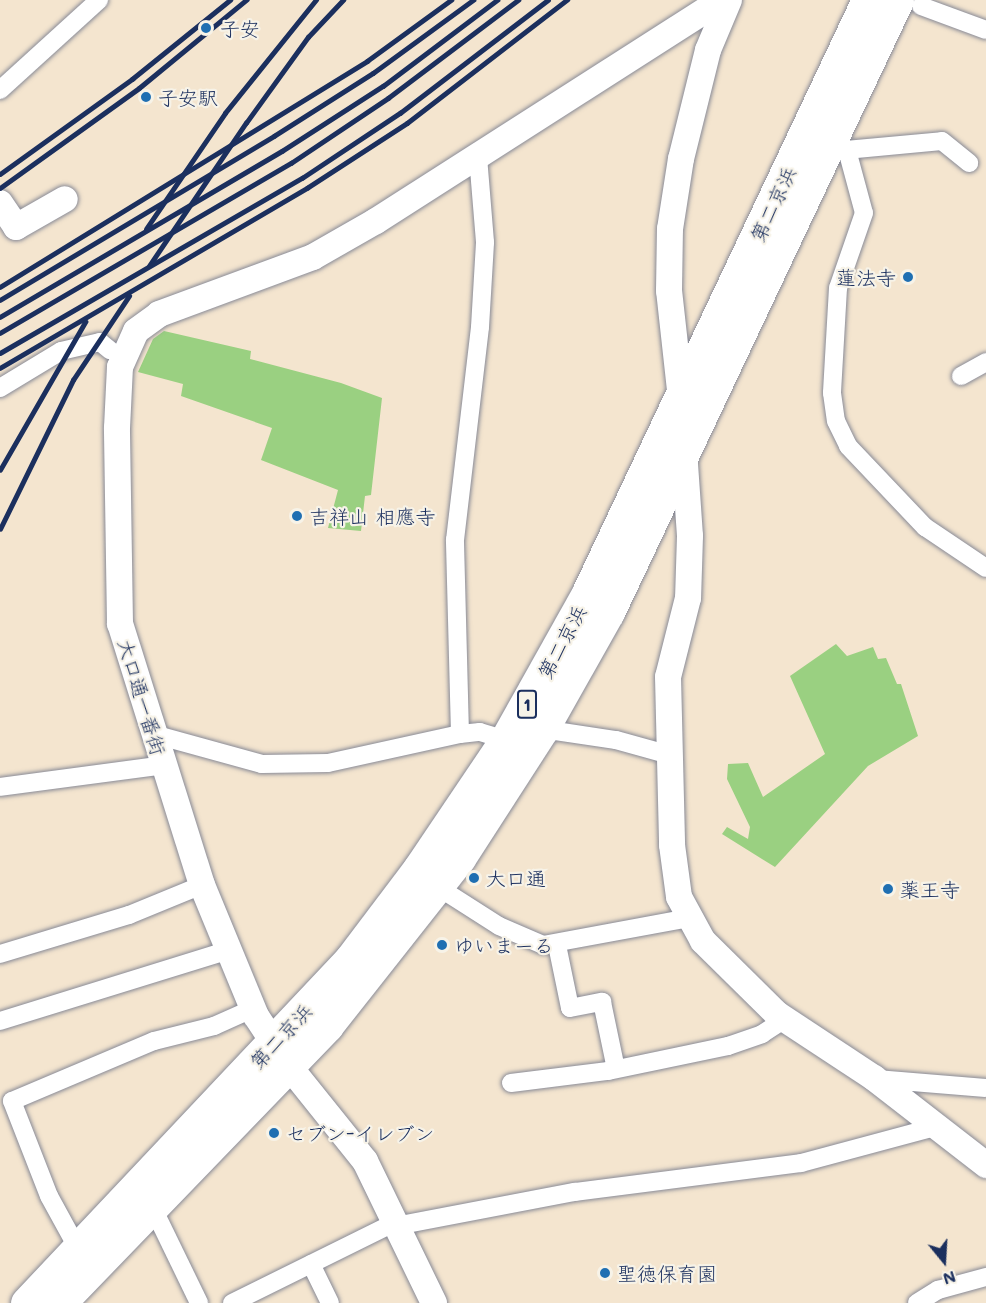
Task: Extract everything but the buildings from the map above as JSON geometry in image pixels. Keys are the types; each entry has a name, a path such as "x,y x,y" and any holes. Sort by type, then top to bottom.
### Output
{"highway":[{"name":"第二京浜","path":"74,1296 281,1055 419,868 506,740 588,593 868,0"},
{"name":"第二京浜","path":"27,1303 78,1249 281,1055 368,978 438,887 542,729 608,612 909,3"}],"street":[{"path":"0,90 99,0"},
{"path":"460,734 455,540 480,327 485,242 478,156 722,0"},
{"path":"729,0 708,50 681,159 670,229 669,291 680,394 690,536 687,598 668,677 672,845 679,897 703,941 785,1019 874,1078 939,1126 986,1165"},
{"path":"909,3 986,30"},
{"path":"969,163 942,141 836,151 864,213 838,288 832,393 836,421 848,446 925,527 986,568"},
{"name":"大口通一番街","path":"434,1303 365,1161 281,1055 252,1009 226,951 202,885 120,624 117,418 120,367 136,331 186,301 285,270 313,257 478,156"},
{"path":"0,203 16,227 65,199"},
{"path":"0,388 61,351 100,342 110,350"},
{"path":"961,376 986,362"},
{"path":"542,729 616,740 669,755"},
{"path":"153,734 262,764 328,763 460,734 480,732 506,740"},
{"path":"0,787 164,765"},
{"path":"0,954 118,919 202,885"},
{"path":"438,887 499,926 543,945 557,945 689,918"},
{"path":"557,945 570,1008 602,1002 616,1069"},
{"path":"0,1022 226,951"},
{"path":"78,1249 49,1196 12,1101 154,1041 214,1026 252,1009"},
{"path":"511,1083 616,1069 728,1046 762,1034 785,1019"},
{"path":"874,1078 986,1088"},
{"path":"232,1303 395,1225 575,1192 801,1163 939,1126"},
{"path":"152,1206 199,1303"},
{"path":"310,1264 330,1303"},
{"path":"917,1303 938,1290 986,1276"}],"green space":[{"path":"164,331 251,351 250,359 341,383 382,398 371,495 365,496 361,531 328,528 338,490 261,460 272,428 181,396 183,384 138,372 153,339"},
{"path":"836,644 847,656 873,647 878,659 886,658 897,684 901,684 918,736 868,766 775,867 722,834 727,827 748,839 750,827 727,779 728,764 748,763 763,797 825,754 790,676"}],"railway":[{"path":"0,174 132,79 230,0"},
{"path":"0,188 139,88 246,0"},
{"path":"146,229 225,113 316,0"},
{"path":"149,266 246,123 308,37 343,0"},
{"path":"0,287 367,61 451,0"},
{"path":"0,300 274,136 373,73 473,0"},
{"path":"0,317 282,151 383,86 497,0"},
{"path":"0,333 291,163 388,98 518,0"},
{"path":"0,353 302,178 400,113 548,0"},
{"path":"0,368 307,188 407,123 567,0"},
{"path":"0,529 73,380 129,296"},
{"path":"0,470 85,322"}],"place":[{"name":"子安","path":"206,28"},
{"name":"子安駅","path":"146,97"},
{"name":"蓮法寺","path":"908,277"},
{"name":"吉祥山 相應寺","path":"297,516"},
{"name":"大口通","path":"474,878"},
{"name":"薬王寺","path":"888,889"},
{"name":"ゆいまーる","path":"442,945"},
{"name":"セブン-イレブン","path":"274,1133"},
{"name":"聖徳保育園","path":"605,1273"}]}
